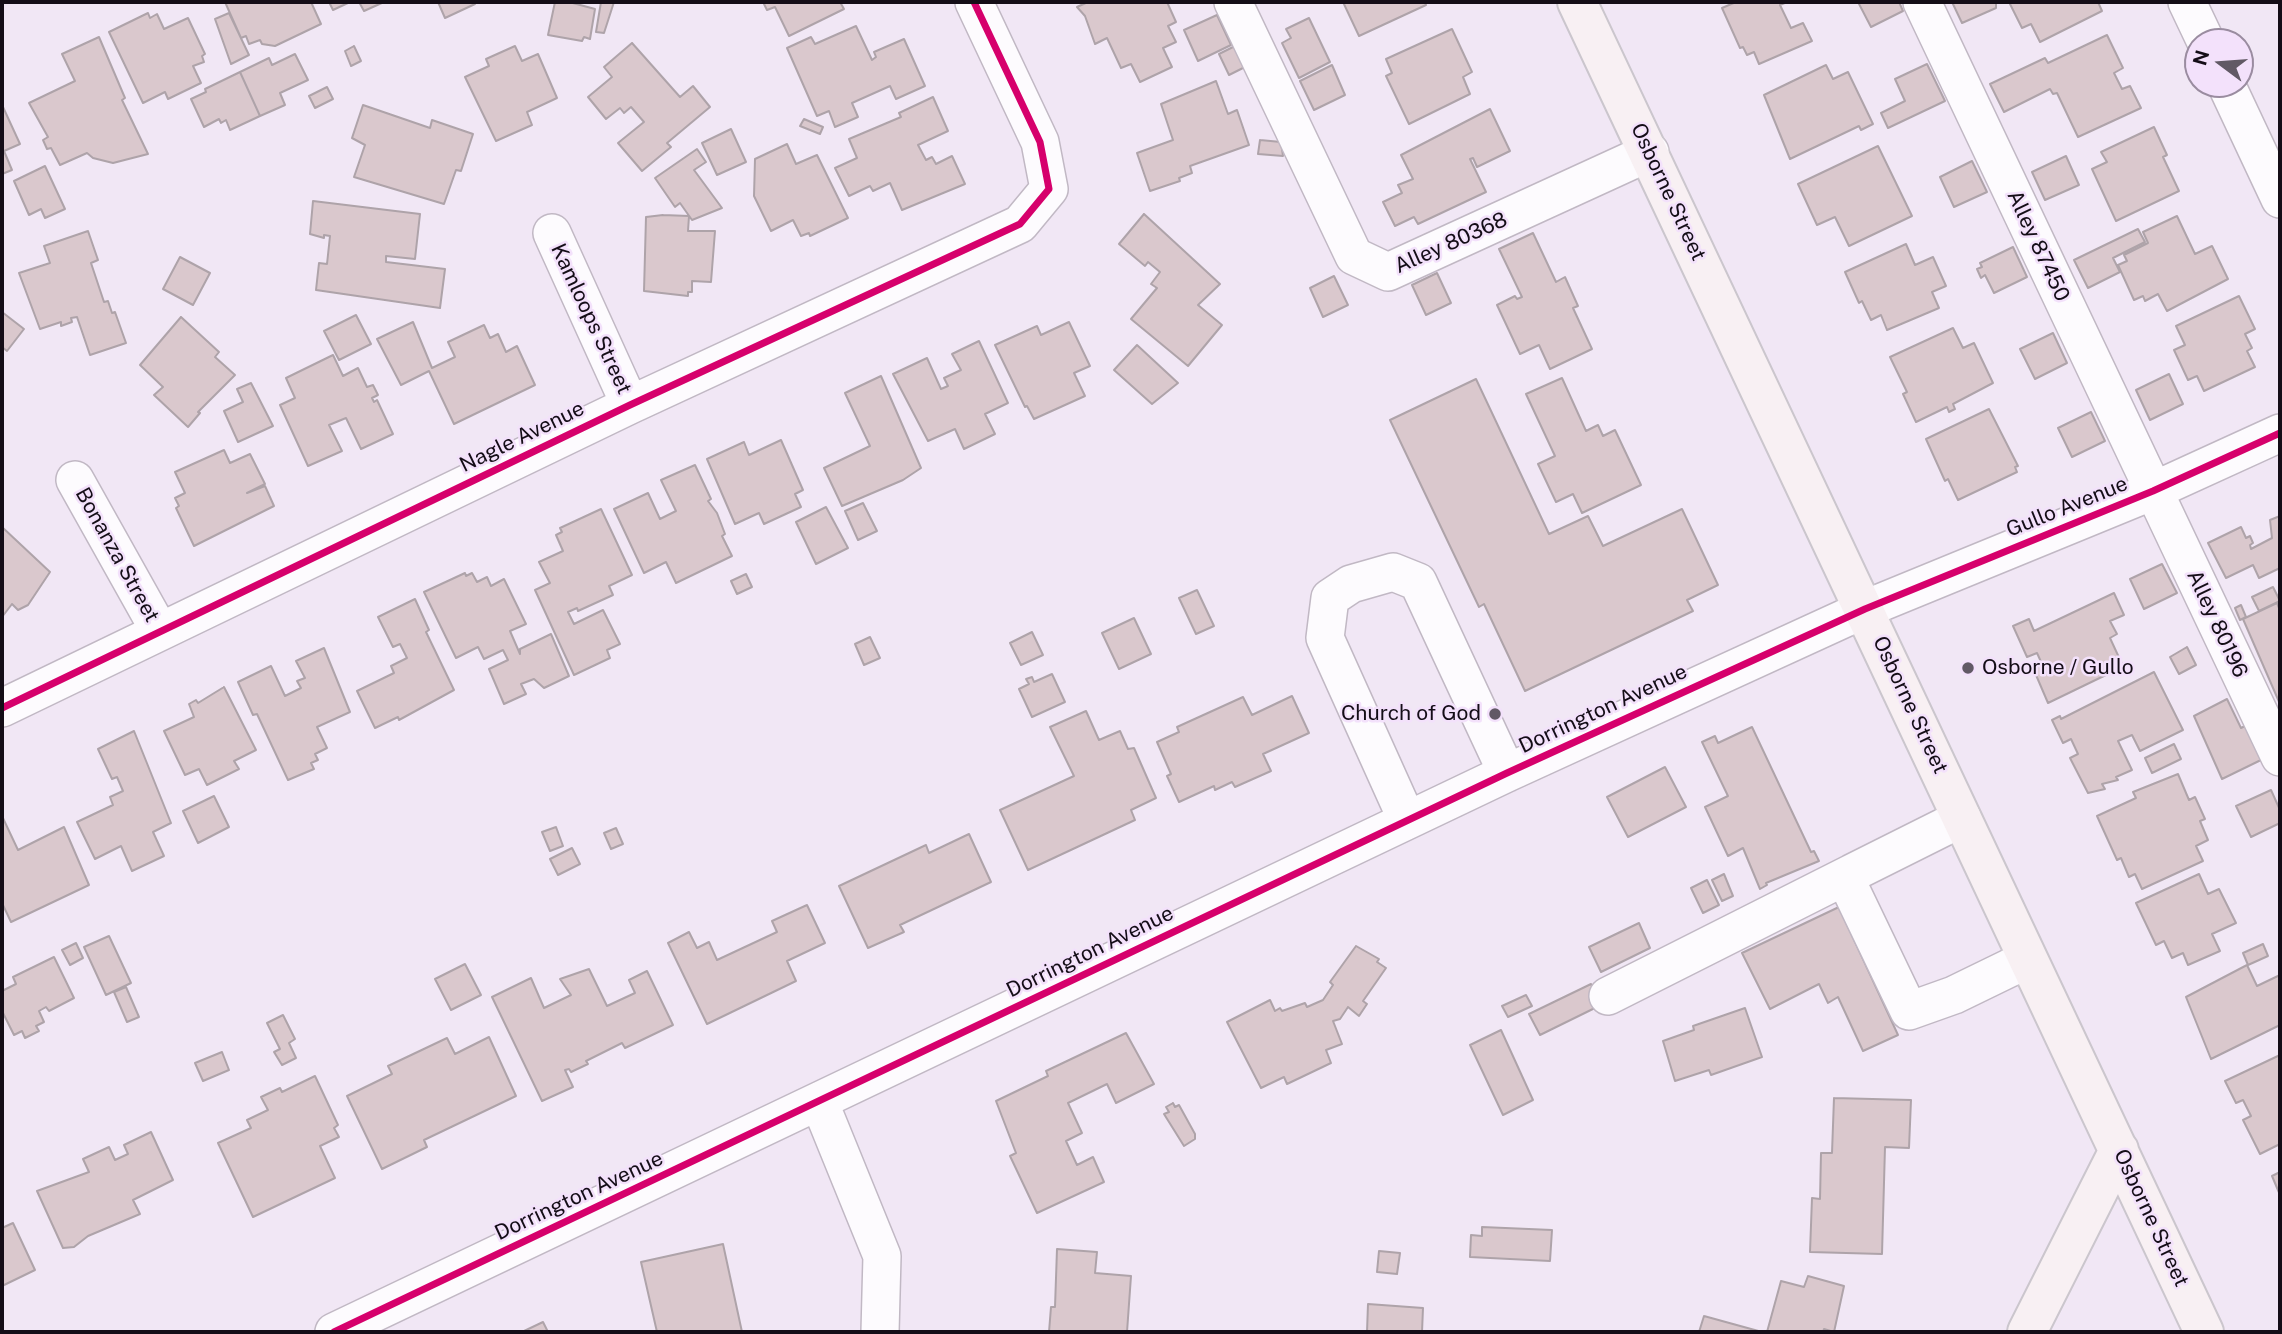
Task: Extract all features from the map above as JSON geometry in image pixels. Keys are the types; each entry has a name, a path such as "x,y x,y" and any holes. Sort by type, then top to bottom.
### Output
{"main road":[{"name":"Osborne Street","path":"1577,2 2204,1332"},
{"path":"2027,1332 2119,1150"}],"street":[{"name":"Nagle Avenue","path":"2,708 630,405 1020,224 1049,189 1040,142 974,2"},
{"name":"Alley 80368","path":"1233,2 1354,256 1388,272 1650,152"},
{"name":"Alley 87450","path":"1922,2 2153,491"},
{"path":"2187,2 2199,28"},
{"path":"2233,98 2280,199"},
{"name":"Kamloops Street","path":"552,233 630,405"},
{"name":"Gullo Avenue","path":"1865,609 2153,491 2280,433"},
{"name":"Bonanza Street","path":"75,480 159,630"},
{"name":"Alley 80196","path":"2153,491 2280,757"},
{"path":"1407,820 1325,638 1330,598 1351,584 1393,572 1418,582 1507,773"},
{"name":"Dorrington Avenue","path":"334,1332 1407,820 1865,609"},
{"path":"1608,996 1962,818"},
{"path":"1852,873 1850,888 1909,1011 1954,995 2028,959"},
{"path":"819,1101 882,1256 880,1332"}],"building":[{"path":"225,2 311,2 321,24 275,46 262,44 260,40 249,44 246,36 241,38"},
{"path":"329,2 350,2 333,10"},
{"path":"359,2 384,2 364,11"},
{"path":"438,2 474,2 475,4 445,18"},
{"path":"555,2 569,2 595,9 590,39 584,37 582,41 548,35"},
{"path":"601,2 614,2 604,33 596,32"},
{"path":"763,2 840,2 844,9 789,36 775,7 767,10"},
{"path":"1088,2 1167,2 1176,22 1168,26 1176,42 1163,48 1172,67 1140,82 1131,64 1121,68 1107,38 1095,44 1085,16 1077,7"},
{"path":"1343,2 1425,2 1426,5 1359,36"},
{"path":"1736,2 1787,2 1780,5 1791,28 1803,23 1812,41 1759,64 1754,52 1747,55 1743,47 1740,48 1722,8"},
{"path":"1858,2 1899,2 1903,11 1871,27"},
{"path":"1952,2 1996,2 1996,8 1962,23"},
{"path":"2009,2 2098,2 2102,11 2040,42 2031,24 2022,28"},
{"path":"148,13 150,18 157,14 164,29 188,18 205,54 202,56 204,62 193,66 201,83 168,99 165,92 143,103 109,32"},
{"path":"229,13 249,55 231,64 215,19"},
{"path":"1217,15 1231,45 1198,61 1184,30"},
{"path":"1309,18 1330,62 1299,78 1282,43 1291,38 1286,29"},
{"path":"856,26 872,60 876,57 874,52 904,39 925,86 896,99 890,86 852,103 858,117 835,127 829,111 817,116 787,48 811,37 815,44"},
{"path":"1452,29 1472,72 1463,77 1470,94 1409,124 1386,76 1392,73 1386,59"},
{"path":"2107,35 2123,68 2114,73 2122,89 2130,86 2141,108 2078,137 2057,93 2053,94 2050,89 2004,112 1990,84 2045,58 2048,63"},
{"path":"99,37 125,98 122,100 148,154 113,163 93,158 87,153 60,165 51,148 47,149 43,140 48,137 29,103 75,81 62,54"},
{"path":"632,43 680,97 693,86 710,107 667,143 671,147 642,171 618,143 644,122 631,107 624,113 620,108 606,119 588,97 612,77 604,67"},
{"path":"354,46 361,61 351,66 345,51"},
{"path":"515,46 522,61 538,54 557,98 527,112 532,125 496,141 465,77 489,66 486,59"},
{"path":"1235,46 1245,67 1229,75 1219,54"},
{"path":"295,54 308,80 280,93 285,105 260,116 240,72 269,58 272,65"},
{"path":"1927,64 1945,101 1888,128 1881,113 1905,101 1895,79"},
{"path":"1332,65 1345,95 1314,110 1300,81"},
{"path":"1826,65 1833,79 1848,72 1873,124 1861,130 1859,126 1790,159 1764,95"},
{"path":"240,72 260,116 230,130 226,120 221,123 219,119 204,127 191,99"},
{"path":"1216,81 1228,114 1237,110 1249,145 1190,166 1192,173 1179,178 1180,181 1150,191 1137,153 1173,140 1161,104"},
{"path":"327,87 333,99 315,108 309,96"},
{"path":"933,97 948,131 918,145 926,160 932,157 936,164 952,156 965,184 902,210 890,183 873,191 870,186 849,196 835,168 857,158 849,139 901,117 899,113"},
{"path":"363,105 430,128 432,120 473,134 461,171 456,170 444,204 354,177 365,145 352,138"},
{"path":"3,107 20,144 4,151 12,170 2,174"},
{"path":"1490,109 1510,151 1477,167 1473,158 1470,159 1486,192 1418,224 1414,217 1395,226 1383,202 1402,193 1398,185 1413,179 1401,155"},
{"path":"804,119 823,127 820,134 800,126"},
{"path":"2154,127 2167,155 2163,157 2179,191 2116,221 2092,169 2107,162 2101,152"},
{"path":"731,129 746,162 717,175 702,143"},
{"path":"1260,140 1281,142 1283,156 1258,154"},
{"path":"787,144 796,164 817,155 848,218 810,236 809,233 801,236 793,220 771,231 754,196 755,159"},
{"path":"1878,146 1912,216 1849,246 1835,217 1817,225 1798,184"},
{"path":"697,149 706,162 694,170 722,208 692,220 680,203 675,207 655,178"},
{"path":"2066,156 2079,185 2045,200 2032,172"},
{"path":"1972,161 1987,192 1954,207 1940,177"},
{"path":"45,166 65,209 45,218 41,209 29,215 14,181"},
{"path":"313,201 420,214 415,259 386,256 386,262 445,269 440,308 316,290 319,263 327,264 330,236 324,235 324,238 310,234"},
{"path":"1144,214 1220,284 1198,305 1222,325 1188,366 1131,319 1157,288 1151,284 1160,272 1148,262 1145,266 1119,244"},
{"path":"689,216 688,231 715,231 711,282 692,281 692,292 688,292 688,296 644,291 646,217"},
{"path":"2177,216 2195,254 2212,246 2228,279 2167,311 2158,294 2145,301 2143,296 2134,300 2118,265 2127,261 2124,255 2148,243 2143,232"},
{"path":"2138,229 2145,242 2113,258 2120,272 2088,288 2074,260"},
{"path":"88,231 98,260 91,263 104,302 108,301 112,313 115,312 126,343 90,355 77,317 61,326 61,322 40,329 19,273 50,263 44,246"},
{"path":"1533,233 1556,282 1565,277 1578,306 1573,308 1592,349 1550,369 1539,345 1520,354 1497,305 1515,296 1517,299 1522,297 1499,249"},
{"path":"1906,244 1915,265 1933,257 1946,286 1932,292 1939,308 1887,330 1881,315 1871,320 1862,301 1859,303 1845,272"},
{"path":"2013,247 2027,277 1994,293 1985,275 1981,278 1977,269 1982,267 1980,263"},
{"path":"180,257 210,273 193,305 163,289"},
{"path":"1437,273 1451,303 1426,315 1412,285"},
{"path":"1334,276 1348,305 1323,317 1310,288"},
{"path":"2239,296 2255,329 2245,334 2252,348 2247,351 2255,367 2204,391 2197,376 2188,380 2174,350 2185,345 2176,326"},
{"path":"2,312 24,329 7,351 2,347"},
{"path":"356,315 371,344 339,360 324,331"},
{"path":"181,317 219,352 215,357 235,375 198,412 200,413 188,427 154,395 163,387 140,365"},
{"path":"413,322 432,368 455,357 448,342 484,325 490,338 498,334 506,352 517,346 535,385 454,424 429,371 401,385 377,339"},
{"path":"1069,322 1090,366 1074,373 1085,396 1034,419 1027,406 1025,407 995,345 1037,326 1041,335"},
{"path":"1953,328 1963,348 1974,343 1993,383 1953,404 1955,409 1949,412 1947,407 1916,422 1903,394 1907,392 1890,357"},
{"path":"2053,333 2067,363 2035,379 2020,349"},
{"path":"979,341 1008,403 985,414 995,434 964,449 955,429 928,441 893,374 927,358 941,389 948,386 944,378 961,370 952,354"},
{"path":"1137,345 1178,383 1152,404 1114,370"},
{"path":"333,355 343,376 358,368 367,387 373,385 378,395 372,398 374,402 377,400 393,434 361,449 346,418 329,425 342,451 308,466 280,405 295,398 286,378"},
{"path":"2169,374 2183,404 2150,420 2136,390"},
{"path":"881,376 921,468 903,480 842,506 824,468 870,446 845,393"},
{"path":"1562,378 1586,431 1598,425 1603,436 1615,430 1641,485 1582,513 1573,494 1556,502 1538,464 1555,456 1526,394"},
{"path":"1476,379 1549,534 1588,516 1603,546 1682,509 1718,585 1687,600 1693,611 1525,691 1484,604 1479,607 1390,420"},
{"path":"251,383 273,426 238,442 224,411 243,402 237,389"},
{"path":"1989,409 2018,466 2015,467 2017,472 1958,500 1948,479 1945,481 1926,439"},
{"path":"2091,412 2105,441 2072,457 2058,428"},
{"path":"781,440 803,490 795,494 801,507 764,524 759,513 735,524 707,459 744,442 749,455"},
{"path":"224,450 230,463 250,454 265,484 247,493 265,486 274,506 194,546 176,508 179,506 175,498 185,493 175,472"},
{"path":"695,465 711,499 708,501 717,513 725,534 722,536 732,556 676,583 666,562 644,573 614,509 648,493 660,519 676,511 661,480"},
{"path":"863,503 877,531 858,540 845,511"},
{"path":"826,507 848,548 816,564 796,522"},
{"path":"601,509 632,575 609,586 613,595 578,611 577,608 568,612 574,624 603,610 620,644 607,650 610,658 574,675 535,590 550,583 539,562 563,551 556,535 562,532 560,528"},
{"path":"2280,516 2280,568 2259,578 2253,565 2226,578 2208,543 2241,527 2246,538 2250,536 2253,543 2250,545 2251,549 2272,538 2270,520"},
{"path":"2,527 50,572 28,605 18,610 12,604 2,617"},
{"path":"2162,564 2177,593 2144,609 2130,579"},
{"path":"465,573 466,576 472,573 477,582 487,577 491,586 504,579 526,624 510,631 520,654 520,649 551,634 569,676 544,688 534,679 521,684 526,694 504,704 489,669 508,660 503,650 484,659 478,647 456,658 424,592"},
{"path":"746,574 752,587 737,594 731,581"},
{"path":"2273,587 2280,601 2259,611 2252,597"},
{"path":"1197,590 1214,626 1196,634 1179,598"},
{"path":"2114,593 2124,615 2110,621 2117,634 2110,638 2122,664 2109,670 2110,673 2048,703 2033,668 2042,664 2037,653 2027,657 2013,626 2029,619 2034,631"},
{"path":"415,599 429,630 426,632 454,690 399,720 398,717 375,728 357,691 394,673 391,666 407,658 400,644 393,647 378,617"},
{"path":"2277,603 2280,611 2280,704 2243,619"},
{"path":"2241,605 2246,617 2240,620 2235,608"},
{"path":"1134,618 1151,654 1119,669 1102,633"},
{"path":"1032,632 1043,655 1021,665 1010,643"},
{"path":"870,637 880,658 864,665 855,644"},
{"path":"2187,647 2196,665 2179,674 2170,657"},
{"path":"324,648 350,712 317,727 327,748 315,754 318,760 311,763 314,769 288,780 257,714 253,715 238,682 271,666 285,696 301,688 297,681 305,678 296,661"},
{"path":"2154,672 2183,730 2140,751 2132,735 2118,741 2132,770 2116,777 2118,780 2102,784 2105,789 2088,793 2070,758 2078,754 2071,739 2063,743 2052,720 2060,716 2061,719"},
{"path":"1052,674 1065,702 1032,717 1019,689 1029,684 1026,679 1032,677 1034,682"},
{"path":"224,687 256,750 234,761 239,769 207,785 199,769 185,775 164,731 194,717 189,704 196,700 198,703"},
{"path":"1292,696 1309,733 1263,754 1271,771 1235,787 1232,782 1215,790 1214,786 1179,802 1167,776 1171,774 1157,742 1179,732 1177,727 1243,697 1252,715"},
{"path":"2227,699 2241,728 2247,725 2263,759 2222,779 2194,716"},
{"path":"1086,711 1099,740 1120,731 1128,749 1134,748 1156,798 1131,810 1135,820 1028,870 1000,810 1074,776 1050,727"},
{"path":"1752,727 1811,852 1814,851 1819,861 1766,883 1767,885 1760,889 1743,848 1728,856 1705,807 1728,796 1702,742 1715,736 1718,743"},
{"path":"134,731 171,823 153,832 164,856 132,871 121,846 95,859 77,822 113,805 110,797 123,791 117,777 112,779 98,749"},
{"path":"2174,744 2181,759 2152,773 2145,758"},
{"path":"1665,767 1686,807 1628,837 1607,797"},
{"path":"2178,774 2189,800 2195,797 2205,819 2200,821 2208,840 2196,846 2203,861 2142,889 2135,874 2129,877 2121,858 2117,860 2097,816 2136,798 2133,792"},
{"path":"2271,790 2280,810 2280,823 2251,837 2236,806"},
{"path":"214,796 229,827 198,843 183,811"},
{"path":"2,816 18,850 64,827 89,885 11,922 2,903"},
{"path":"556,827 563,846 550,851 542,832"},
{"path":"616,828 623,844 611,849 604,833"},
{"path":"969,834 991,882 900,925 904,932 868,948 839,886 926,845 929,853"},
{"path":"572,848 580,864 558,875 550,859"},
{"path":"1724,874 1733,896 1722,901 1712,880"},
{"path":"2199,874 2208,894 2219,889 2236,923 2212,934 2220,951 2188,965 2183,953 2172,958 2164,941 2156,945 2136,903"},
{"path":"1707,880 1719,905 1703,913 1691,888"},
{"path":"807,905 825,943 787,961 796,981 707,1024 668,943 689,932 697,948 709,942 717,960 777,932 772,921"},
{"path":"1839,907 1898,1035 1863,1051 1838,997 1828,1003 1819,984 1770,1009 1742,953"},
{"path":"1639,923 1650,948 1601,972 1589,947"},
{"path":"109,936 131,983 106,995 84,947"},
{"path":"76,943 83,958 70,965 62,950"},
{"path":"2263,944 2268,956 2248,965 2243,953"},
{"path":"1356,946 1379,959 1377,962 1386,968 1363,1001 1367,1004 1359,1016 1348,1007 1340,1019 1333,1021 1342,1044 1326,1050 1331,1063 1287,1084 1284,1077 1261,1088 1227,1022 1270,1000 1275,1011 1280,1008 1282,1011 1305,1003 1307,1007 1323,1000 1333,985 1330,982"},
{"path":"54,957 74,998 49,1011 46,1007 39,1011 44,1022 36,1026 39,1031 25,1038 22,1031 14,1035 2,1011 2,991 16,984 13,977"},
{"path":"465,964 481,995 451,1010 435,979"},
{"path":"2247,965 2257,986 2280,975 2280,1025 2211,1059 2186,997"},
{"path":"589,969 607,1006 635,993 629,980 647,971 673,1025 625,1048 622,1043 586,1061 588,1064 571,1072 569,1069 565,1070 573,1087 542,1101 492,997 531,978 544,1008 571,995 560,979"},
{"path":"1591,984 1601,1005 1540,1035 1529,1014"},
{"path":"126,987 139,1017 127,1022 114,992"},
{"path":"1526,995 1532,1006 1508,1017 1502,1006"},
{"path":"1745,1008 1762,1057 1711,1075 1709,1070 1675,1081 1663,1041 1694,1030 1693,1026"},
{"path":"283,1015 295,1039 289,1043 296,1058 282,1065 274,1052 280,1049 267,1023"},
{"path":"1501,1030 1533,1100 1503,1115 1470,1045"},
{"path":"1126,1033 1154,1084 1116,1103 1107,1084 1068,1103 1082,1133 1066,1141 1077,1165 1093,1157 1104,1182 1037,1213 1010,1156 1016,1153 996,1101 1048,1076 1046,1071"},
{"path":"489,1037 516,1096 424,1140 427,1147 382,1169 347,1096 392,1074 388,1066 447,1038 455,1054"},
{"path":"222,1052 229,1070 203,1081 195,1063"},
{"path":"2280,1055 2280,1144 2260,1154 2243,1120 2251,1116 2243,1100 2236,1103 2225,1081"},
{"path":"315,1076 338,1125 334,1128 339,1137 320,1146 335,1178 253,1217 218,1143 251,1128 247,1120 268,1110 261,1097 280,1088 282,1092"},
{"path":"1834,1098 1911,1100 1909,1148 1885,1147 1882,1254 1810,1252 1812,1198 1820,1199 1821,1153 1832,1153"},
{"path":"1173,1103 1175,1107 1179,1105 1195,1134 1195,1139 1184,1146 1164,1114 1169,1112 1166,1107"},
{"path":"151,1132 173,1180 133,1200 140,1214 88,1236 74,1247 63,1248 37,1191 89,1172 83,1159 109,1147 115,1160 128,1154 124,1145"},
{"path":"2280,1172 2280,1195 2272,1176"},
{"path":"13,1223 35,1270 2,1286 2,1228"},
{"path":"1482,1227 1552,1230 1550,1261 1470,1257 1471,1235 1482,1236"},
{"path":"723,1244 742,1332 657,1332 641,1262"},
{"path":"1057,1249 1097,1252 1095,1273 1131,1276 1127,1332 1049,1332 1051,1307 1055,1307"},
{"path":"1379,1251 1400,1253 1397,1274 1377,1272"},
{"path":"1808,1276 1844,1286 1834,1332 1824,1329 1823,1332 1767,1332 1781,1281 1804,1287"},
{"path":"1368,1304 1423,1308 1422,1332 1367,1332"},
{"path":"1704,1316 1762,1332 1699,1332"},
{"path":"543,1322 548,1332 522,1332"}],"cycle path":[{"path":"2,708 630,405 1020,224 1049,189 1040,142 974,2"},
{"path":"334,1332 1507,773 1865,609 2153,491 2280,433"}],"place":[{"name":"Osborne / Gullo","path":"1968,668"},
{"name":"Church of God","path":"1495,714"}]}
